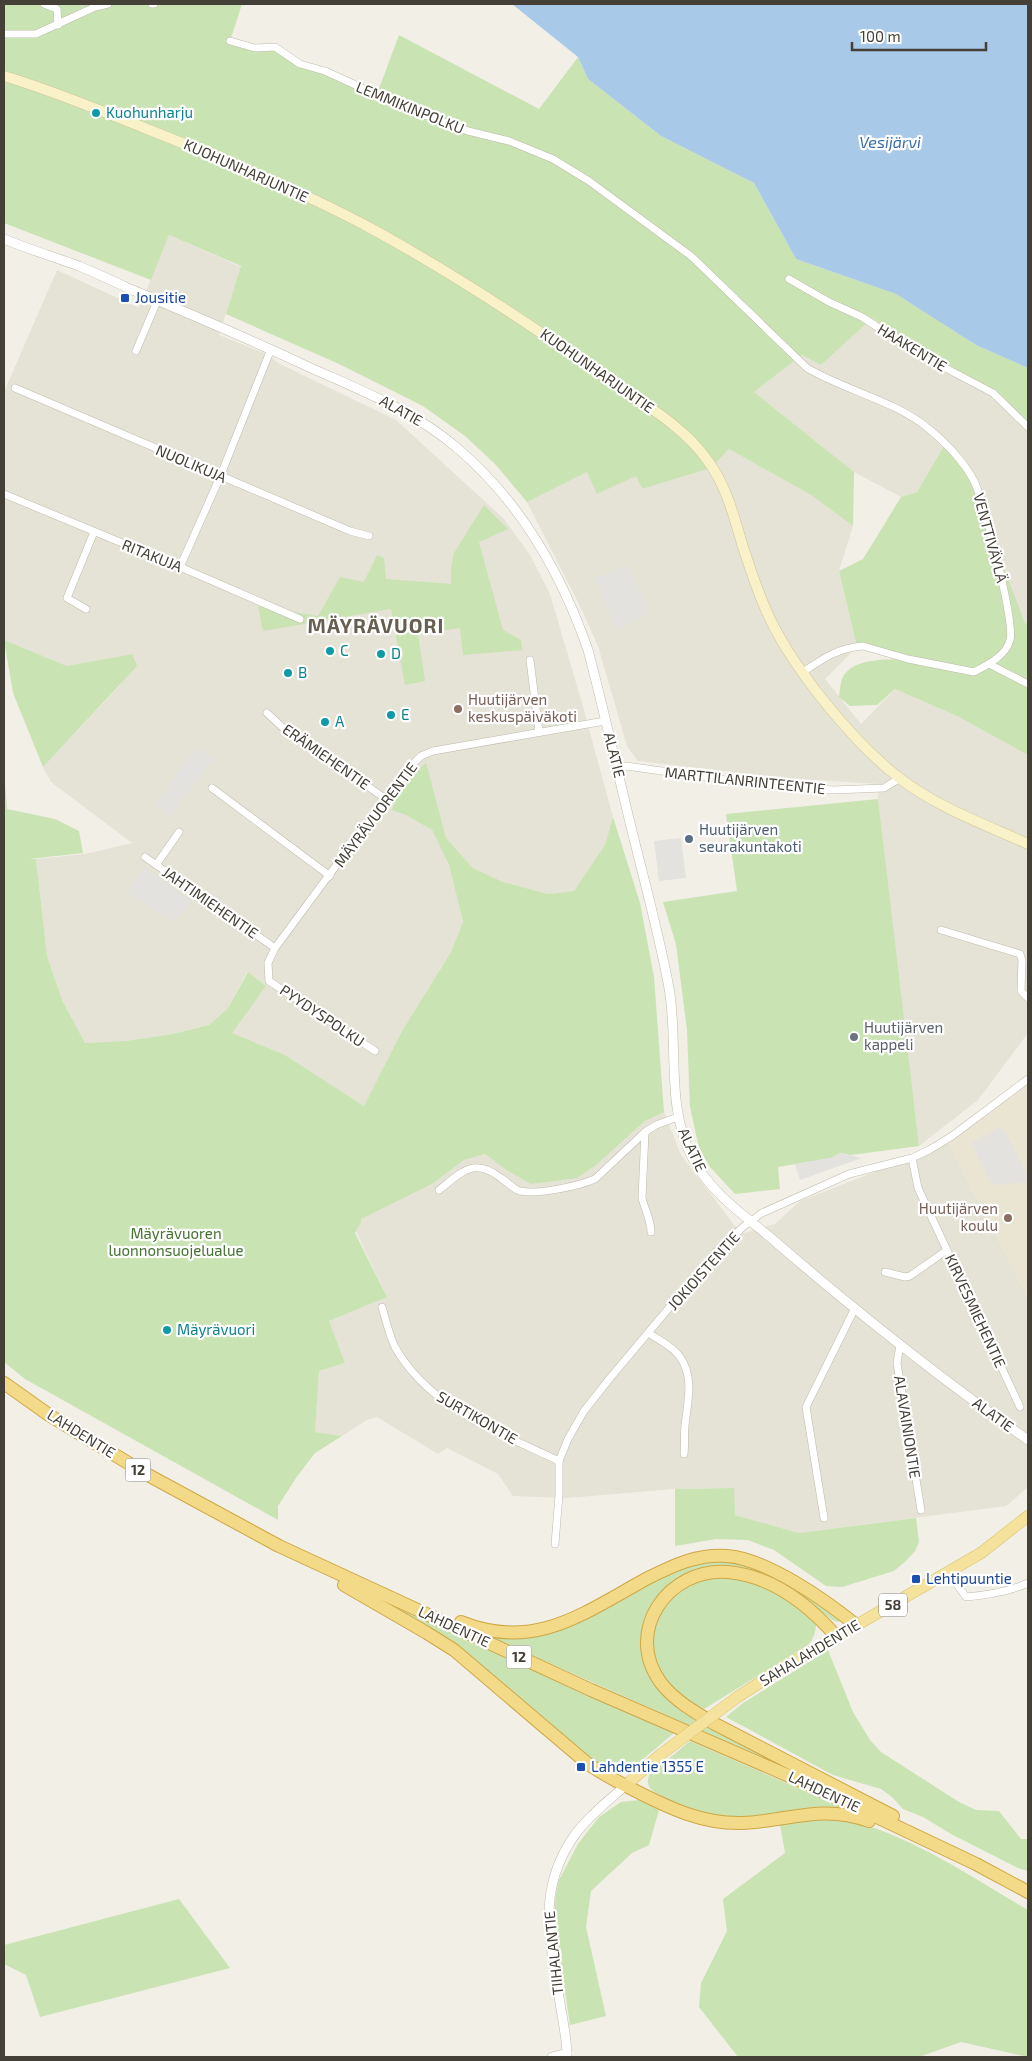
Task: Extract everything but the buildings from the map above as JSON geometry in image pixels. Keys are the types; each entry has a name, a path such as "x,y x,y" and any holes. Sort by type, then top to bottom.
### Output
{"highway":[{"name":"LAHDENTIE","path":"4,1383 50,1415 148,1475 279,1546 591,1690 803,1782 976,1864 1028,1892"},
{"path":"279,1546 454,1650 582,1760 605,1776 677,1811 705,1820 744,1823 822,1812 848,1814 976,1864"},
{"path":"342,1576 469,1626 500,1633 518,1633 546,1630 569,1621 686,1560 709,1556 728,1556 755,1562 783,1576 833,1607 856,1625"},
{"path":"836,1636 819,1617 791,1595 749,1576 718,1572 693,1576 673,1588 665,1596 651,1620 648,1640 650,1659 657,1677 669,1692 687,1707 715,1724 877,1807 996,1874"}],"main road":[{"name":"KUOHUNHARJUNTIE","path":"4,76 51,92 197,149 313,200 372,230 456,278 555,341 660,415 698,449 708,461 724,488 767,614 803,672 828,705 860,741 900,778 950,809 1028,844"},
{"name":"SAHALAHDENTIE","path":"626,1786 660,1756 736,1698 836,1636 949,1573 980,1553 1028,1516"}],"street":[{"path":"44,4 57,9 58,25"},
{"path":"4,34 36,34 95,7 108,4"},
{"name":"LEMMIKINPOLKU","path":"230,42 255,48 275,47 300,64 325,71 406,108 468,131 530,149 553,159 589,181 691,256"},
{"name":"ALATIE","path":"4,239 80,266 158,299 392,405 456,446 505,494 522,517 555,570 578,620 592,665 670,989 675,1038 678,1117 692,1159 707,1182 729,1204 854,1310 1028,1440"},
{"name":"VENTTIVÄYLÄ","path":"691,256 807,368 826,379 858,391 911,416 929,429 945,444 965,468 974,482 982,502 1010,617 1010,640 1005,650 989,664 974,672 908,659 863,646 837,650 803,672"},
{"name":"HAAKENTIE","path":"789,279 829,302 862,317 917,353 992,393 1028,427"},
{"path":"136,351 158,299"},
{"path":"180,567 220,477 271,349"},
{"name":"NUOLIKUJA","path":"15,388 220,477 350,531 369,536"},
{"name":"RITAKUJA","path":"4,494 300,619"},
{"path":"86,609 67,598 94,532"},
{"path":"530,660 539,732"},
{"path":"989,664 1028,684"},
{"name":"ERÄMIEHENTIE","path":"266,713 281,726 386,799"},
{"name":"MÄYRÄVUORENTIE","path":"269,981 268,963 275,948 406,771 421,756 434,751 605,721"},
{"name":"MARTTILANRINTEENTIE","path":"616,767 626,766 762,785 833,790 884,788 900,778"},
{"path":"212,788 330,876"},
{"path":"156,865 179,832"},
{"name":"JAHTIMIEHENTIE","path":"145,858 275,948"},
{"path":"941,930 1020,954 1022,960 1021,990 1028,998"},
{"name":"PYYDYSPOLKU","path":"269,981 375,1051"},
{"name":"JOKIOISTENTIE","path":"555,1544 560,1461 568,1439 584,1411 716,1252 762,1213 849,1174 912,1158 929,1150 952,1136 1028,1080"},
{"path":"438,1190 464,1171 477,1167 490,1169 518,1191 534,1193 585,1183 595,1179 645,1132 656,1125 678,1117"},
{"path":"645,1132 642,1198 644,1209 651,1222 651,1232"},
{"name":"KIRVESMIEHENTIE","path":"912,1158 918,1188 1020,1407"},
{"path":"885,1272 905,1277 910,1276 947,1250"},
{"name":"SURTIKONTIE","path":"382,1307 394,1346 418,1379 435,1396 488,1428 560,1461"},
{"path":"824,1518 806,1407 854,1310"},
{"path":"649,1333 680,1356 686,1369 689,1383 689,1400 685,1425 684,1454"},
{"name":"ALAVAINIONTIE","path":"900,1345 896,1363 921,1510"},
{"path":"949,1573 966,1597 991,1595 1014,1590 1028,1583"},
{"name":"TIIHALANTIE","path":"567,2055 549,1932 551,1885 572,1838 600,1808 626,1786"},
{"path":"552,2057 567,2055"}],"shaded area":[{"path":"169,235 241,267 219,335 269,355 278,363 396,420 503,518 530,555 550,594 613,817 605,845 574,891 548,894 503,882 473,868 446,838 439,816 406,815 432,830 449,865 463,922 451,952 402,1031 364,1106 285,1055 231,1033 266,986 247,972 228,1008 209,1025 173,1034 126,1041 85,1043 62,1000 47,956 36,859 85,854 132,843 51,782 43,767 121,684 132,654 67,666 4,640 4,392 57,270 139,308"},
{"path":"872,317 1002,397 1028,422 1028,624 1025,623 945,444 917,492 901,497 854,472 754,392 802,355 821,365"},
{"path":"729,449 811,495 853,526 839,571 857,647 825,679 861,724 895,689 957,716 1028,755 1028,1033 978,1100 919,1146 892,927 878,799 879,784 783,778 638,761 627,746 598,646 579,604 527,502 587,472 636,476 642,489 711,468"},
{"path":"626,565 650,612 618,630 594,579"},
{"path":"196,748 213,759 170,816 155,805"},
{"path":"681,838 686,878 659,881 654,841"},
{"path":"145,868 192,902 174,922 127,892"},
{"name":"Huutijärven koulu","path":"1028,1083 1028,1298 949,1143"},
{"path":"664,1112 681,1155 741,1234 775,1224 800,1201 949,1143 1028,1298 1028,1487 1006,1506 799,1533 735,1515 733,1488 675,1489 567,1498 513,1496 498,1474 447,1448 438,1454 377,1417 367,1420 342,1436 315,1432 319,1371 345,1363 329,1321 387,1297 352,1223 432,1184 464,1160 485,1154 505,1169 577,1178 595,1166 645,1121"},
{"path":"1002,1126 1028,1176 1028,1182 992,1185 971,1143"},
{"path":"841,1153 862,1158 800,1180 795,1164 831,1158"}],"green space":[{"path":"4,4 242,4 230,41 275,47 300,64 377,94 399,35 539,109 578,57 588,79 661,136 754,183 796,259 896,294 976,345 1028,368 1028,423 1002,397 872,318 821,365 802,355 754,392 854,472 853,526 811,495 729,449 711,468 642,489 636,476 597,494 587,472 527,502 495,464 465,436 423,406 339,364 226,314 241,266 169,235 151,280 4,223"},
{"path":"945,444 965,468 1025,623 1028,624 1028,755 957,716 895,689 877,705 850,706 839,697 843,677 855,666 872,661 906,659 857,647 839,571 863,559 901,497 917,492"},
{"path":"484,505 508,529 479,542 503,630 521,640 522,650 463,655 460,628 418,634 425,681 405,685 391,609 263,631 258,606 318,616 340,577 364,582 377,555 384,558 386,579 451,584 451,567 454,553"},
{"path":"4,640 67,666 132,654 137,666 43,767 13,693"},
{"name":"Mäyrävuoren luonnonsuojelualue","path":"426,763 446,838 473,868 503,882 548,894 574,891 605,845 613,817 640,903 654,977 664,1112 645,1121 595,1166 577,1178 531,1184 505,1169 485,1154 464,1160 432,1184 361,1219 355,1233 387,1297 329,1321 345,1363 319,1371 315,1432 342,1436 315,1453 278,1506 278,1520 25,1379 4,1362 4,770 7,809 55,819 79,831 83,853 29,859 36,859 47,956 62,1000 85,1043 126,1041 173,1034 209,1025 228,1008 248,972 266,986 232,1033 285,1055 364,1106 402,1031 451,952 463,922 449,865 432,830 406,815 392,810 405,784"},
{"path":"878,799 919,1146 851,1155 841,1153 831,1158 778,1167 780,1189 735,1194 710,1167 699,1148 690,1107 687,1030 676,944 663,902 737,891 726,814"},
{"path":"734,1488 735,1515 799,1533 916,1518 919,1542 915,1551 894,1571 842,1587 826,1586 774,1550 748,1540 716,1539 675,1546 675,1489"},
{"path":"710,1560 744,1563 781,1579 842,1620 834,1621 793,1592 717,1568 651,1611 654,1679 783,1764 781,1766 493,1638 519,1637 667,1573"},
{"path":"722,1576 743,1579 779,1593 816,1623 816,1629 808,1645 704,1709 678,1692 660,1670 655,1658 655,1630 665,1605 680,1588 688,1583"},
{"path":"388,1604 674,1733 629,1771 620,1773 608,1771"},
{"path":"828,1650 853,1712 870,1740 881,1752 959,1802 976,1810 999,1811 1021,1839 1028,1839 1028,1871 1018,1868 951,1834 923,1817 903,1809 881,1789 833,1775 726,1717 743,1703"},
{"path":"690,1741 846,1809 820,1808 733,1817 702,1813 682,1806 650,1789 648,1779 649,1775"},
{"path":"639,1800 659,1810 649,1845 632,1853 591,1891 586,1927 606,2016 570,2025 554,1916 559,1880 578,1844 599,1817 621,1802"},
{"path":"841,1818 866,1825 914,1845 1028,1910 1028,2057 961,2042 919,2057 738,2057 699,2007 701,1983 727,1931 723,1899 785,1853 780,1825 816,1819"},
{"path":"179,1899 230,1968 40,2017 26,1975 4,1964 4,1945"}],"water":[{"name":"Vesijärvi","path":"512,4 1028,4 1028,368 976,345 896,294 796,259 754,183 661,136 588,79 578,57"}],"place":[{"name":"Kuohunharju","path":"96,113"},
{"name":"Jousitie","path":"125,298"},
{"name":"C","path":"330,651"},
{"name":"D","path":"381,654"},
{"name":"B","path":"288,673"},
{"name":"Huutijärven keskuspäiväkoti","path":"458,709"},
{"name":"E","path":"391,715"},
{"name":"A","path":"325,722"},
{"name":"Huutijärven seurakuntakoti","path":"689,839"},
{"name":"Huutijärven kappeli","path":"854,1037"},
{"name":"Huutijärven koulu","path":"1008,1218"},
{"name":"Mäyrävuori","path":"167,1330"},
{"name":"Lehtipuuntie","path":"916,1579"},
{"name":"Lahdentie 1355 E","path":"581,1767"}],"district":[{"name":"MÄYRÄVUORI","path":"376,626"}]}
